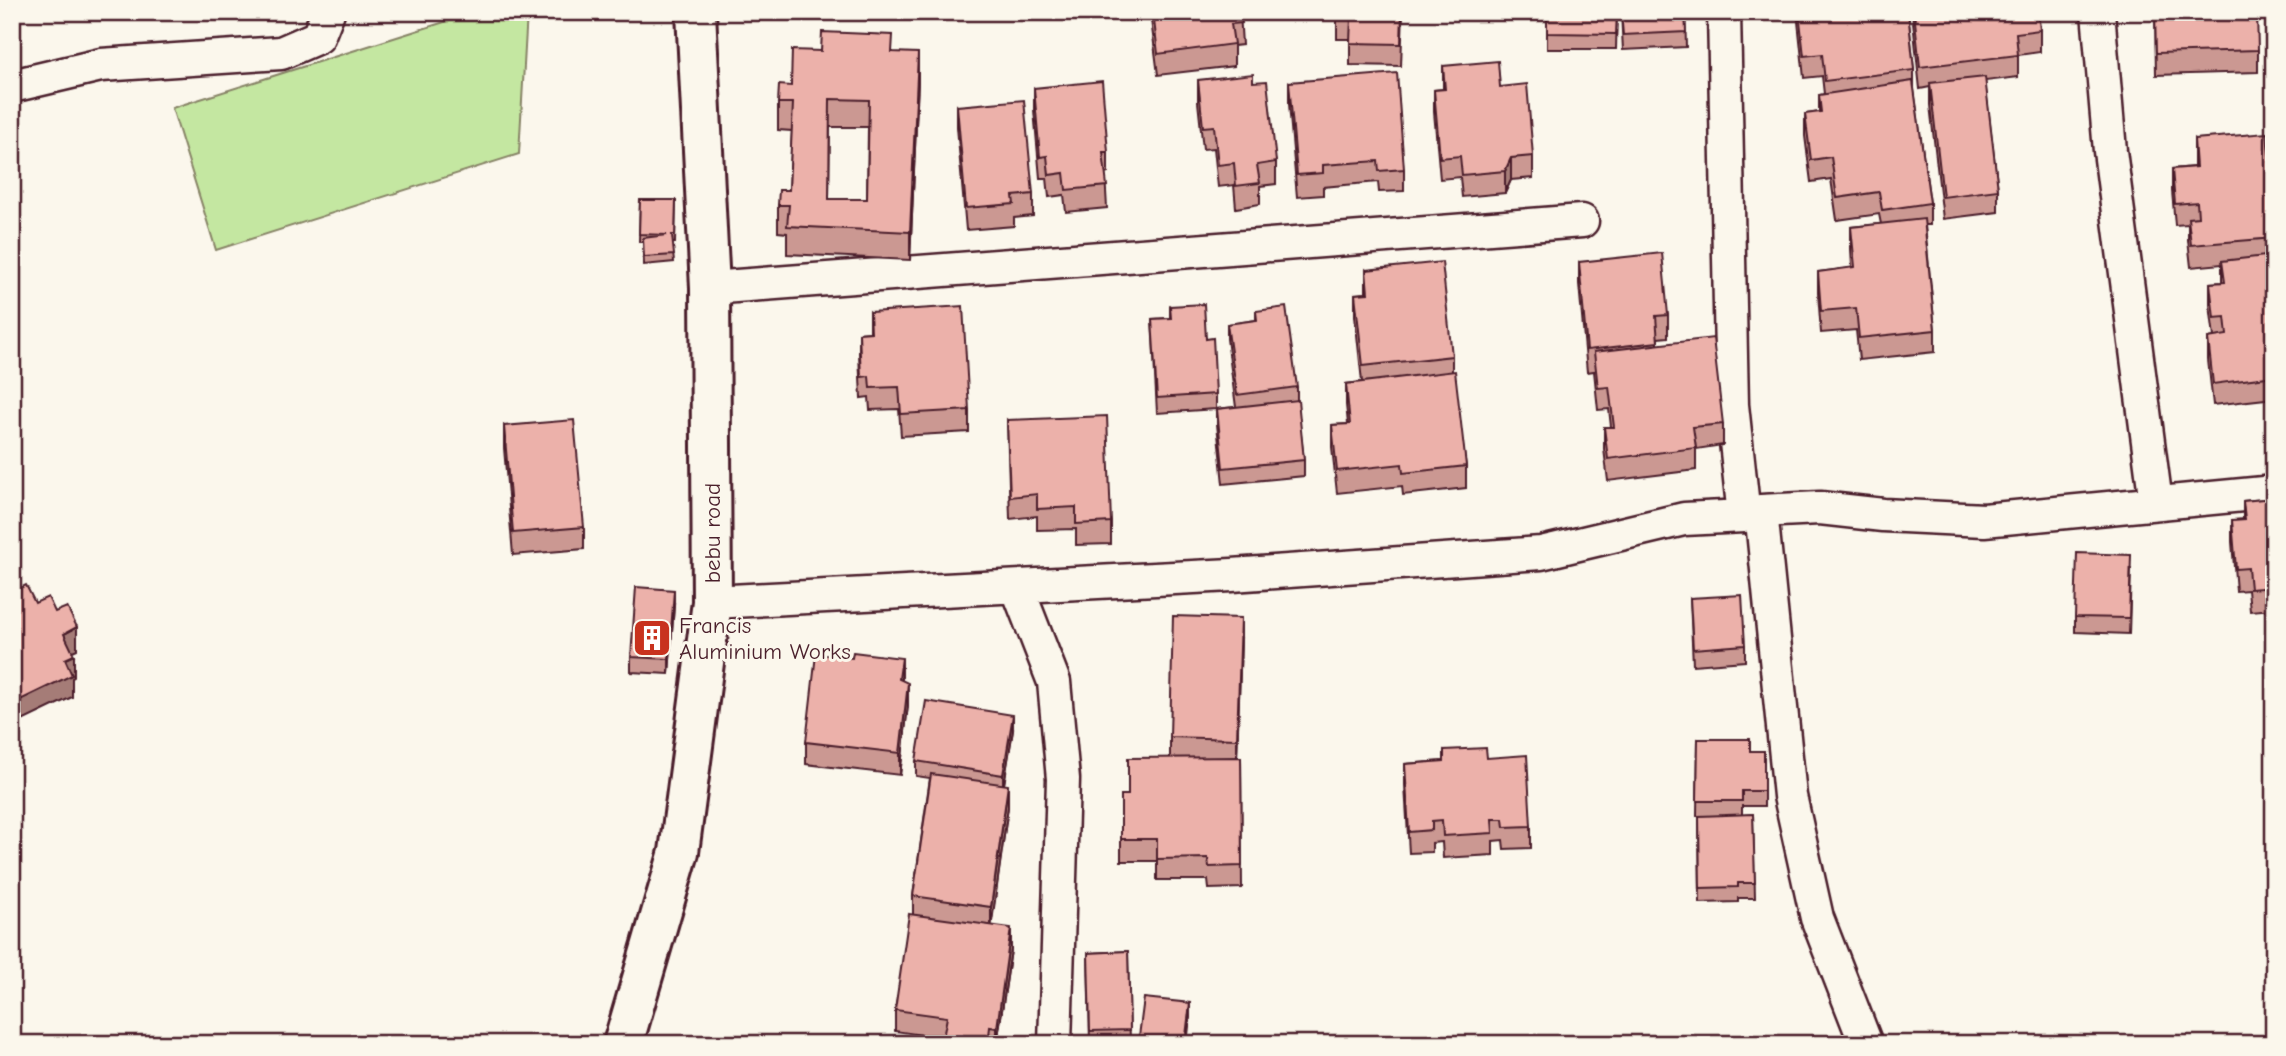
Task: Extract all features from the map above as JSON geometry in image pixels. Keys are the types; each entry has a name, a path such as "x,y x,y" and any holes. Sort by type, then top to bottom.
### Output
{"street":[{"path":"12,86 101,65 281,53 318,37 328,12"},
{"name":"bebu road","path":"623,1044 679,852 712,602 710,288 696,12"},
{"path":"1724,12 1732,405 1753,514 1790,796 1817,918 1866,1044"},
{"path":"2098,12 2110,151 2156,503"},
{"path":"710,288 1582,221"},
{"path":"712,602 1232,575 1541,553 1684,519 1820,508 1883,515 1984,520 2274,492"},
{"path":"1017,587 1054,682 1063,779 1055,1044"}],"green space":[{"path":"476,12 527,12 519,154 216,250 172,108"}],"building":[{"path":"1153,12 1240,12 1242,23 1231,24 1234,44 1158,54"},
{"path":"1337,12 1402,12 1401,44 1350,43 1351,17 1337,17"},
{"path":"1547,12 1617,12 1616,34 1547,33"},
{"path":"1621,12 1685,12 1686,32 1623,35"},
{"path":"1799,12 1908,12 1914,70 1825,81 1822,54 1804,56"},
{"path":"1914,12 2038,12 2040,30 2016,33 2018,55 1920,67"},
{"path":"2155,12 2257,12 2258,50 2156,53"},
{"path":"822,32 893,35 892,52 918,53 910,232 787,226 789,205 778,205 779,190 789,190 793,103 778,103 779,85 791,86 792,50 821,51","holes":["830,99 869,100 867,199 829,199"]},
{"path":"1498,61 1500,87 1527,84 1533,156 1511,158 1505,171 1462,175 1460,156 1440,158 1434,90 1445,89 1443,66"},
{"path":"1397,73 1404,169 1379,171 1378,161 1323,165 1323,173 1297,175 1289,82"},
{"path":"1253,74 1253,82 1267,81 1276,162 1257,165 1260,183 1236,186 1234,163 1218,165 1214,126 1203,127 1198,80"},
{"path":"1985,77 1998,190 1943,197 1930,83"},
{"path":"1102,81 1108,152 1103,152 1107,186 1066,190 1064,173 1049,175 1047,156 1040,157 1034,88"},
{"path":"1913,81 1930,203 1882,210 1879,192 1837,198 1831,157 1811,160 1805,114 1821,112 1819,95"},
{"path":"1024,100 1033,194 1013,196 1014,204 966,208 957,106"},
{"path":"2267,133 2274,238 2191,245 2188,218 2198,217 2197,202 2175,204 2172,169 2196,167 2194,139"},
{"path":"640,200 676,200 675,235 672,235 674,255 644,257 643,238 667,235 639,234"},
{"path":"1924,219 1935,330 1859,338 1856,308 1821,311 1818,272 1855,267 1851,227"},
{"path":"1662,253 1668,315 1656,316 1658,342 1587,350 1579,262"},
{"path":"2274,255 2274,376 2213,384 2208,338 2227,335 2225,317 2214,318 2210,283 2225,282 2222,261"},
{"path":"1442,262 1452,356 1363,366 1355,294 1368,293 1366,270"},
{"path":"1204,304 1206,339 1213,338 1216,394 1157,398 1152,319 1171,318 1170,306"},
{"path":"963,306 969,410 901,414 899,387 870,388 869,376 861,377 859,333 871,332 870,312"},
{"path":"1286,307 1297,387 1237,395 1227,324 1257,320 1256,311"},
{"path":"1713,338 1723,424 1693,427 1696,448 1608,459 1604,427 1614,427 1609,387 1598,388 1594,352"},
{"path":"1455,371 1466,466 1403,473 1402,464 1337,471 1332,425 1350,424 1346,384"},
{"path":"1298,400 1304,460 1223,468 1217,409"},
{"path":"1107,416 1111,522 1076,524 1076,507 1037,509 1037,494 1010,497 1007,420"},
{"path":"574,420 584,527 513,533 504,426"},
{"path":"2274,498 2274,587 2250,589 2248,568 2236,569 2232,520 2245,519 2243,501"},
{"path":"2077,553 2131,555 2129,618 2075,617"},
{"path":"26,585 35,603 48,597 55,612 67,607 77,627 64,634 74,655 65,659 72,675 12,704 12,592"},
{"name":"Francis Aluminium Works","path":"636,587 674,590 669,659 631,657"},
{"path":"1742,595 1745,645 1693,649 1690,598"},
{"path":"1173,616 1241,618 1237,739 1170,737"},
{"path":"853,652 902,658 899,679 908,683 900,753 806,742 816,654 852,658"},
{"path":"926,701 1013,715 1003,775 916,761"},
{"path":"1698,739 1750,739 1750,751 1764,751 1764,791 1742,791 1742,801 1697,801"},
{"path":"1486,748 1487,758 1527,755 1531,826 1504,827 1503,819 1492,819 1493,833 1443,836 1442,820 1432,821 1432,830 1409,832 1405,764 1444,761 1444,750"},
{"path":"1241,757 1242,866 1209,867 1208,858 1157,859 1157,839 1121,839 1121,795 1128,795 1128,758"},
{"path":"931,774 1008,785 991,907 913,896"},
{"path":"1753,814 1755,883 1738,883 1738,887 1700,888 1699,816"},
{"path":"909,914 1011,928 997,1028 990,1027 988,1044 943,1038 947,1017 895,1010"},
{"path":"1128,951 1130,1030 1090,1031 1088,953"},
{"path":"1144,998 1190,1003 1185,1044 1138,1044"}],"place":[{"name":"Francis Aluminium Works","path":"652,638"}]}
